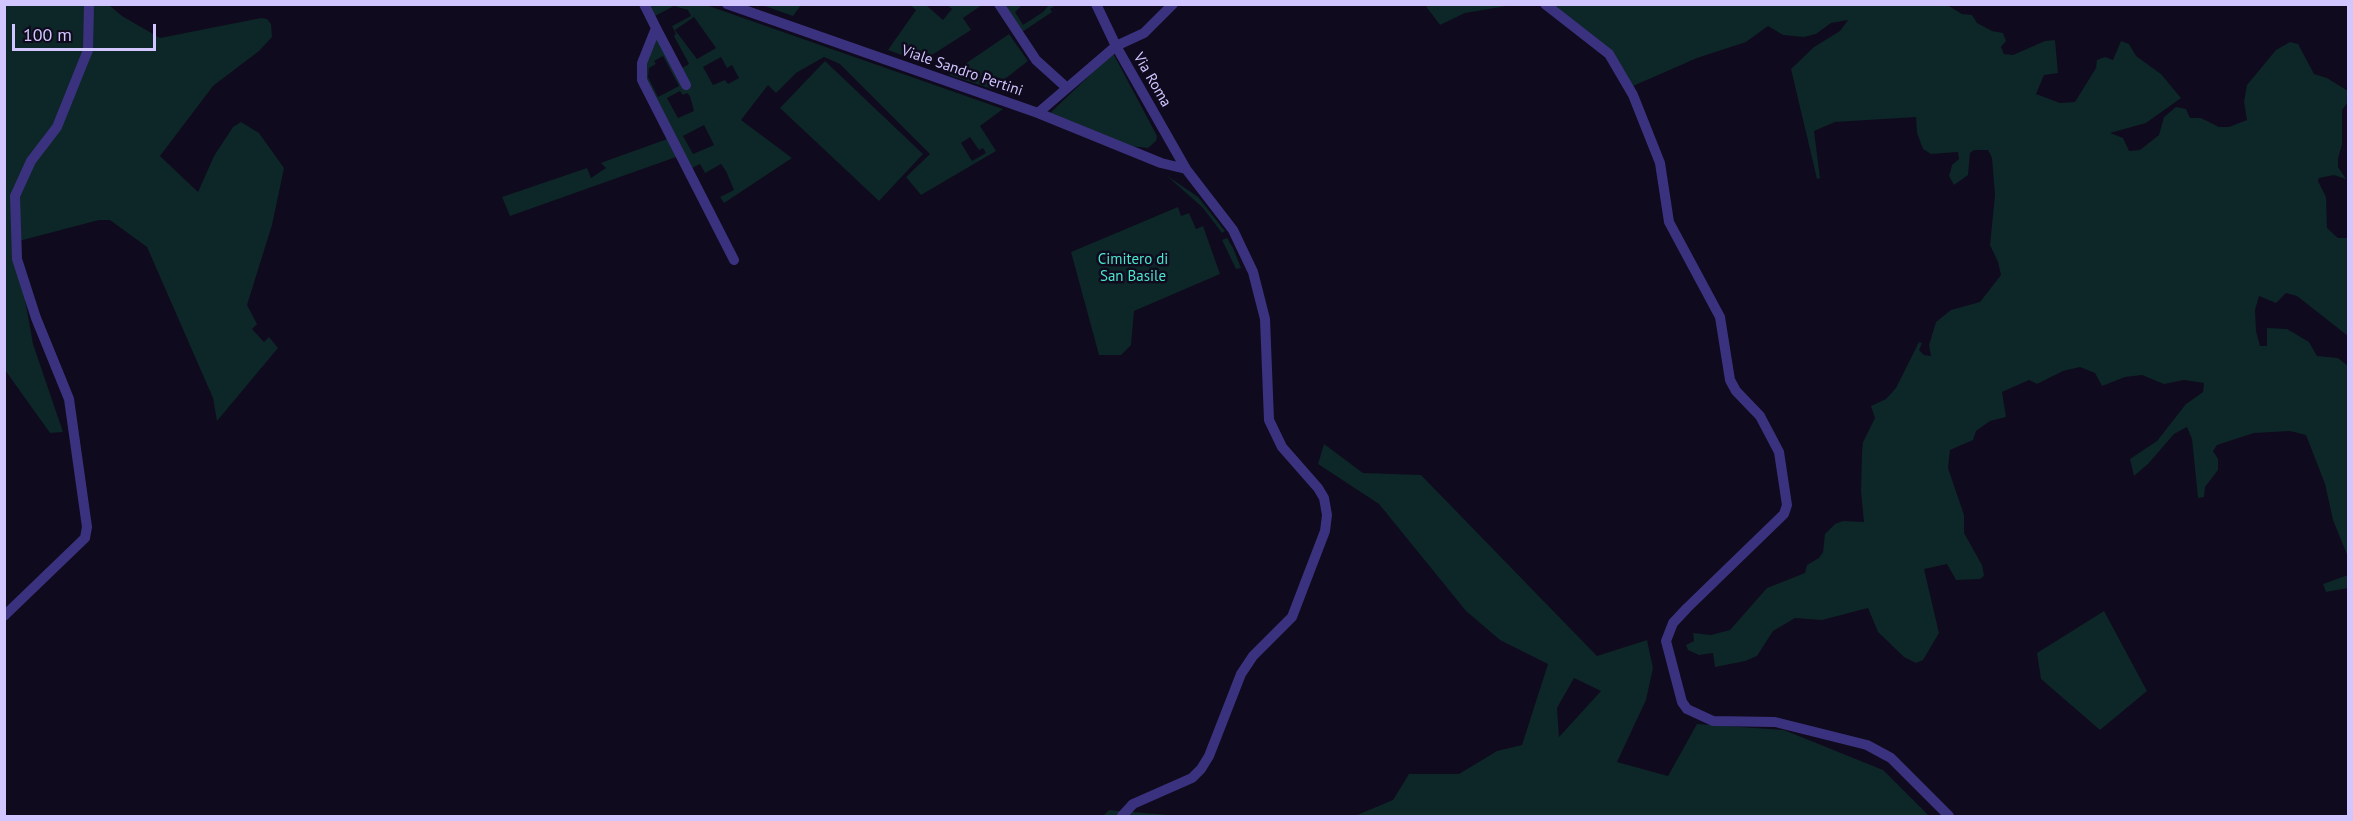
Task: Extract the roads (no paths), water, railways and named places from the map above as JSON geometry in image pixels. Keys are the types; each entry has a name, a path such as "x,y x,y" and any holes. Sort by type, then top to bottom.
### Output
{"street":[{"path":"4,616 85,538 87,527 69,399 36,318 17,259 15,196 31,161 57,127 88,50 88,4"},
{"path":"644,4 686,85"},
{"name":"Viale Sandro Pertini","path":"727,4 1038,113 1161,163 1186,169"},
{"path":"999,4 1035,60 1067,88"},
{"name":"Via Roma","path":"1096,4 1116,46 1186,169 1233,230 1253,272 1265,319 1269,420 1282,447 1318,488 1324,498 1327,515 1325,531 1292,616 1253,656 1242,674 1209,756 1201,769 1192,778 1133,804 1122,816"},
{"path":"1038,113 1116,46 1144,33 1173,4"},
{"path":"1545,4 1609,54 1634,95 1660,163 1669,222 1720,317 1730,380 1736,391 1761,416 1779,452 1786,493 1784,514 1673,623 1666,641 1682,702 1687,709 1713,721 1775,722 1867,746 1892,758 1949,816"},
{"path":"656,28 642,63 642,80 734,260"}],"park label":[{"name":"Cimitero di San Basile","path":"1133,268"}]}
